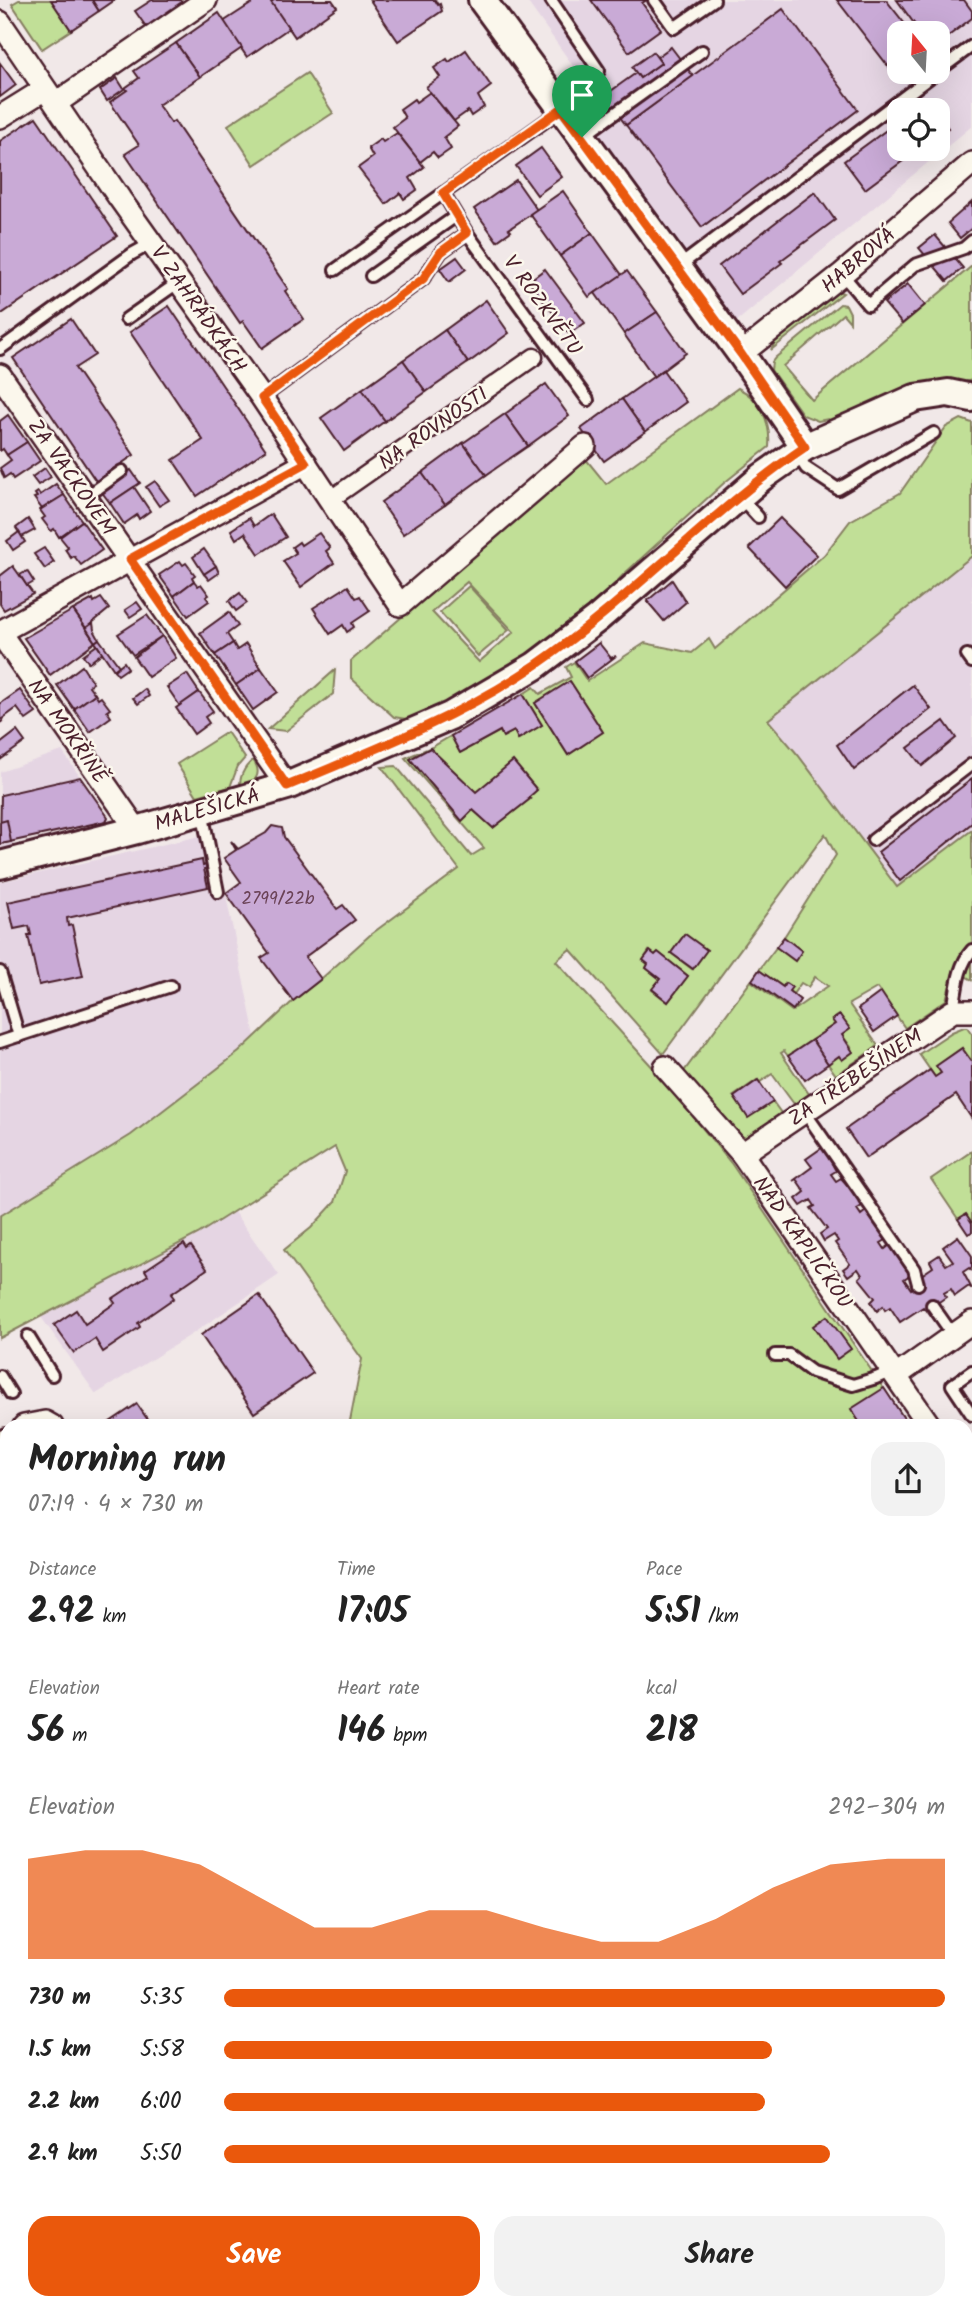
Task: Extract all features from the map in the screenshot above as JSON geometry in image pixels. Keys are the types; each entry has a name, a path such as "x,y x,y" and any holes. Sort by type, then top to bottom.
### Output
{"street":[{"path":"0,117 50,96 206,0"},
{"path":"487,1 561,109 741,354 800,450"},
{"name":"V ZAHRÁDKÁCH","path":"0,22 262,398 400,605 585,446"},
{"name":"HABROVÁ","path":"741,354 842,274 972,163"},
{"name":"NA ROVNOSTI","path":"331,499 534,357"},
{"name":"ZA VACKOVEM","path":"0,375 291,791"},
{"name":"MALEŠICKÁ","path":"0,865 202,811 291,791 450,716 535,666 597,619 739,496 800,450 915,398 948,393 972,398"},
{"path":"0,632 306,463"},
{"name":"NA MOKŘINĚ","path":"0,632 137,830"},
{"name":"ZA TŘEBEŠÍNEM","path":"742,1154 804,1111 963,1011"},
{"name":"NAD KAPLIČKOU","path":"664,1067 742,1154 925,1419"},
{"path":"894,1373 972,1322"}],"lane":[{"path":"551,0 599,71"},
{"path":"654,0 674,28 714,0"},
{"path":"950,62 972,46"},
{"path":"582,137 702,51"},
{"path":"678,267 921,84"},
{"path":"335,270 561,109"},
{"name":"V ROZKVĚTU","path":"443,193 467,233 588,400"},
{"path":"371,276 456,216"},
{"path":"262,398 423,279 441,252 467,233"},
{"path":"842,274 868,305 915,265 964,248 972,241"},
{"path":"0,349 132,254 152,243"},
{"path":"126,319 179,282"},
{"path":"800,450 806,468 838,489 934,433"},
{"path":"86,497 122,471"},
{"path":"739,496 758,517"},
{"path":"873,840 972,764"},
{"path":"202,811 218,892"},
{"path":"963,1011 960,972 965,957 972,950"},
{"path":"0,972 19,1036"},
{"path":"0,1042 171,986"},
{"path":"804,1111 914,1269 918,1284"},
{"path":"932,1305 953,1335"},
{"path":"27,1336 52,1375"},
{"path":"775,1354 789,1355 812,1372 853,1385 894,1373"},
{"path":"972,1371 952,1385 972,1415"},
{"path":"0,1376 11,1394"}],"shaded area":[{"path":"526,0 972,0 972,126 950,144 950,98 887,98 887,161 930,161 736,322 582,112 596,98"},
{"path":"972,556 972,830 897,887 798,755 768,720"},
{"path":"62,751 111,821 13,842 14,849 0,852 0,772"},
{"path":"213,833 255,1036 239,1052 131,1135 0,1216 0,882"},
{"path":"234,1212 279,1275 96,1394 41,1317 198,1235"}],"green space":[{"path":"19,0 51,0 71,30 42,49 12,4"},
{"path":"307,73 333,113 254,165 228,125"},
{"path":"972,266 972,380 832,422 828,419 818,421 803,415 771,370 775,358 840,304 846,305 850,322 843,314 783,366 812,400"},
{"path":"835,290 843,293 771,350 776,340"},
{"path":"738,388 753,398 763,412 769,447 724,483 623,575 602,598 540,648 441,707 406,719 394,717 351,678 351,661 585,458 606,484","holes":["467,582 514,632 479,662 432,612"]},
{"path":"961,419 972,423 972,556 768,720 798,755 897,887 972,830 972,980 954,969 946,1000 905,1028 877,988 849,1004 878,1046 836,1075 828,1064 851,1047 842,1035 850,1029 839,1015 832,1020 835,1024 788,1056 784,1051 781,1053 809,1094 794,1104 772,1074 760,1082 757,1080 734,1096 773,1102 781,1113 742,1141 682,1074 751,981 792,1011 828,986 815,977 808,987 801,983 793,994 786,983 783,987 759,970 784,937 836,855 825,834 663,1054 570,949 556,961 656,1071 731,1163 904,1419 350,1419 362,1359 284,1250 311,1228 335,1202 345,1171 335,1147 198,1234 0,1338 0,1216 131,1135 239,1052 370,935 459,869 382,767 396,766 471,856 484,848 405,758 451,736 460,753 500,731 503,737 514,731 519,739 542,725 523,694 534,687 540,694 571,677 566,667 574,662 587,681 645,643 692,653 709,639 715,649 824,555 850,521 900,493 946,427","holes":["570,681 603,732 568,755 535,703","430,748 476,792 513,762 537,790 529,800 493,828 473,810 462,821 410,759","685,934 706,950 692,969 671,953","649,951 655,955 658,952 688,976 668,1002 652,990 660,979 646,968 648,964 643,960"]},
{"path":"469,586 509,630 478,656 440,612"},
{"path":"335,670 333,694 286,731 268,729"},
{"path":"227,732 245,758 238,766 230,787 197,796 177,764"},
{"path":"253,760 258,770 256,778 240,790 242,774"},
{"path":"964,1027 972,1034 972,1062 962,1048 937,1066 941,1073 935,1077 919,1054"},
{"path":"972,1151 972,1223 966,1214 958,1219 931,1179"}],"building":[{"path":"51,0 92,0 99,11 71,30"},
{"path":"92,0 115,0 99,11"},
{"path":"152,0 180,0 185,7 149,31 135,11"},
{"path":"257,0 271,0 289,28 247,57 223,22"},
{"path":"332,0 337,7 295,37 271,2"},
{"path":"370,0 435,0 442,11 398,41"},
{"path":"591,0 647,0 642,3 661,29 629,52"},
{"path":"837,0 886,0 903,21 887,21 887,65"},
{"path":"897,0 964,0 972,11 972,18 950,35 950,21 912,21"},
{"path":"783,9 858,110 702,227 626,125"},
{"path":"219,13 242,48 200,77 176,43"},
{"path":"176,43 200,77 158,105 171,123 174,121 288,289 285,291 304,319 262,348 243,321 240,323 125,154 139,145 110,102 139,78 134,71"},
{"path":"671,47 693,76 626,125 604,96 636,73 640,78 661,63 657,57"},
{"path":"466,50 491,86 478,96 484,107 471,116 468,111 454,121 426,87 440,77 434,68 447,59 449,62"},
{"path":"653,52 661,63 640,78 632,67"},
{"path":"0,63 16,85 0,97"},
{"path":"117,78 124,89 107,101 100,90"},
{"path":"430,92 458,126 444,137 451,149 438,158 433,152 420,162 393,127 405,118 400,109"},
{"path":"36,117 117,236 0,315 0,141"},
{"path":"887,130 887,161 903,161 865,189 844,161"},
{"path":"397,133 424,167 410,178 417,190 404,199 400,193 386,204 358,168 373,157 368,148"},
{"path":"541,148 562,177 537,195 516,166"},
{"path":"516,180 537,210 509,229 511,231 497,241 474,209"},
{"path":"563,191 592,233 560,256 530,214"},
{"path":"815,192 835,220 740,294 719,266"},
{"path":"972,202 972,228 960,238 948,223"},
{"path":"592,233 622,275 589,297 560,256"},
{"path":"935,235 963,268 947,281 919,248"},
{"path":"457,257 466,269 449,282 440,269"},
{"path":"545,269 585,323 569,334 529,281"},
{"path":"627,271 657,312 624,334 595,293"},
{"path":"908,284 925,305 902,324 884,303"},
{"path":"486,300 509,333 468,363 445,330"},
{"path":"169,306 266,450 197,496 173,460 203,440 130,332"},
{"path":"657,312 686,353 654,377 624,334"},
{"path":"71,319 95,355 75,368 134,455 96,481 13,358"},
{"path":"445,330 468,363 426,392 403,360"},
{"path":"403,360 426,392 385,421 362,389"},
{"path":"663,370 686,402 645,432 622,399"},
{"path":"546,384 569,416 528,446 505,414"},
{"path":"362,389 385,421 344,451 321,418"},
{"path":"622,399 645,432 604,461 581,429"},
{"path":"505,414 528,446 486,475 463,443"},
{"path":"8,415 27,442 7,455 3,449 0,451 0,421"},
{"path":"27,442 40,461 13,479 10,474 4,478 0,468 11,460 7,455"},
{"path":"463,443 486,475 445,505 422,473"},
{"path":"45,468 51,477 38,485 32,477"},
{"path":"131,470 140,483 110,503 101,491"},
{"path":"422,473 445,505 403,534 381,502"},
{"path":"155,481 169,500 159,506 146,487"},
{"path":"56,484 64,495 42,509 34,498 37,497 35,494 38,492 40,495"},
{"path":"134,487 150,511 139,519 137,515 124,524 110,503"},
{"path":"64,495 82,521 59,537 42,519 45,517 40,510"},
{"path":"271,514 286,537 259,554 245,533 236,539 231,530 249,518 254,526"},
{"path":"780,518 817,555 785,586 749,548"},
{"path":"28,519 35,530 22,537 16,528"},
{"path":"82,521 102,550 81,565 74,556 71,558 65,549 68,547 60,537"},
{"path":"19,532 25,542 13,550 7,541"},
{"path":"319,533 330,548 326,551 334,563 301,587 283,561 296,553 292,547 299,542 301,545"},
{"path":"44,548 54,562 45,569 34,554"},
{"path":"204,549 216,566 204,574 193,557"},
{"path":"180,561 183,565 186,563 195,575 192,577 194,581 174,596 159,575"},
{"path":"13,566 33,594 4,610 0,604 0,576"},
{"path":"216,566 219,573 209,580 204,574"},
{"path":"27,571 34,582 27,586 20,575"},
{"path":"672,580 686,602 664,621 647,601"},
{"path":"194,581 198,586 201,584 209,595 206,597 209,601 188,616 174,596"},
{"path":"348,586 356,598 360,596 370,611 352,623 354,627 347,632 343,625 330,634 313,608"},
{"path":"240,593 247,603 236,611 229,601"},
{"path":"101,598 109,609 86,628 73,610 93,599 94,602"},
{"path":"137,602 142,609 130,617 125,610"},
{"path":"73,610 95,642 50,675 24,638"},
{"path":"229,612 238,626 227,634 233,643 215,655 200,633"},
{"path":"147,615 162,636 133,655 118,634"},
{"path":"93,623 99,639 95,642 86,628"},
{"path":"162,636 176,658 148,677 134,657"},
{"path":"99,639 119,666 114,670 95,642"},
{"path":"233,643 237,650 246,644 261,668 236,685 215,655"},
{"path":"599,643 611,658 616,656 587,678 575,661"},
{"path":"97,645 102,653 89,663 83,655"},
{"path":"124,662 128,668 118,675 114,670"},
{"path":"82,666 93,683 89,686 95,694 74,709 57,685"},
{"path":"261,668 278,692 253,710 236,685"},
{"path":"187,674 199,692 180,706 167,687"},
{"path":"570,681 603,732 568,755 535,703"},
{"path":"913,685 931,709 854,770 837,745"},
{"path":"145,689 149,696 138,704 133,698"},
{"path":"20,690 36,713 26,720 17,708 0,723 0,704"},
{"path":"199,692 213,711 205,717 209,723 194,734 176,708"},
{"path":"95,694 98,699 101,697 110,709 107,711 111,717 90,732 74,709"},
{"path":"523,694 542,725 518,739 514,731 503,737 500,731 460,753 451,736"},
{"path":"944,721 956,738 922,766 908,748"},
{"path":"17,731 25,742 0,760 0,744"},
{"path":"430,748 476,792 513,761 537,790 528,798 530,799 493,828 473,810 462,821 410,759"},
{"path":"80,777 108,817 106,821 0,844 1,795"},
{"path":"972,779 972,823 900,881 878,852"},
{"path":"7,820 11,842 0,844 0,822"},
{"path":"272,826 282,828 284,837 337,909 343,905 355,920 305,957 321,979 293,1001 261,958 269,953 226,893 241,882 224,858 236,850 231,841 238,849 266,833"},
{"path":"202,860 203,866 208,864 209,868 204,869 208,887 67,918 68,926 72,925 83,976 39,985 28,935 31,935 29,926 14,929 8,902"},
{"path":"685,934 707,950 693,969 671,953"},
{"path":"784,937 802,951 795,961 776,947"},
{"path":"650,951 655,955 658,952 688,976 668,1002 652,989 660,979 646,968 648,964 643,960"},
{"path":"759,970 783,987 785,983 792,987 789,991 800,1000 793,1010 752,980"},
{"path":"881,992 897,1016 874,1032 858,1009"},
{"path":"840,1015 850,1029 842,1035 853,1052 842,1060 839,1056 828,1064 812,1040 835,1024 832,1020"},
{"path":"812,1040 828,1064 805,1080 788,1056"},
{"path":"962,1048 972,1062 972,1119 956,1095 866,1158 846,1129 930,1070 935,1077 941,1073 936,1066"},
{"path":"758,1080 773,1102 748,1118 734,1097"},
{"path":"823,1147 836,1171 831,1174 836,1181 841,1178 851,1189 862,1206 857,1209 861,1215 866,1211 886,1240 881,1243 885,1249 890,1245 910,1275 904,1279 911,1289 924,1280 920,1276 933,1267 930,1261 939,1255 946,1265 953,1261 943,1247 958,1236 972,1256 972,1267 963,1272 972,1289 969,1286 955,1296 951,1289 944,1293 946,1297 926,1311 923,1307 900,1322 890,1307 885,1310 883,1306 877,1311 871,1302 875,1298 859,1278 862,1275 858,1269 848,1276 843,1269 850,1264 835,1243 838,1241 834,1235 824,1241 820,1234 827,1229 811,1208 815,1206 811,1200 801,1206 796,1199 805,1192 796,1179 793,1181 812,1167 806,1159"},
{"path":"966,1214 972,1223 972,1232 968,1234 958,1219"},
{"path":"184,1244 187,1249 191,1246 207,1269 171,1294 174,1298 138,1323 140,1327 103,1352 95,1339 74,1353 54,1325 76,1310 85,1324 115,1303 112,1299 148,1275 145,1270"},
{"path":"259,1295 313,1373 254,1413 201,1335"},
{"path":"827,1316 851,1349 837,1359 813,1326"},
{"path":"884,1388 904,1419 857,1419 851,1409"},
{"path":"137,1404 147,1419 114,1419"}],"route":[{"path":"561,109 582,137 741,354 805,447 762,477 597,619 535,666 450,716 287,786 130,559 306,463 262,398 423,279 441,252 467,233 443,193 561,109"}]}
